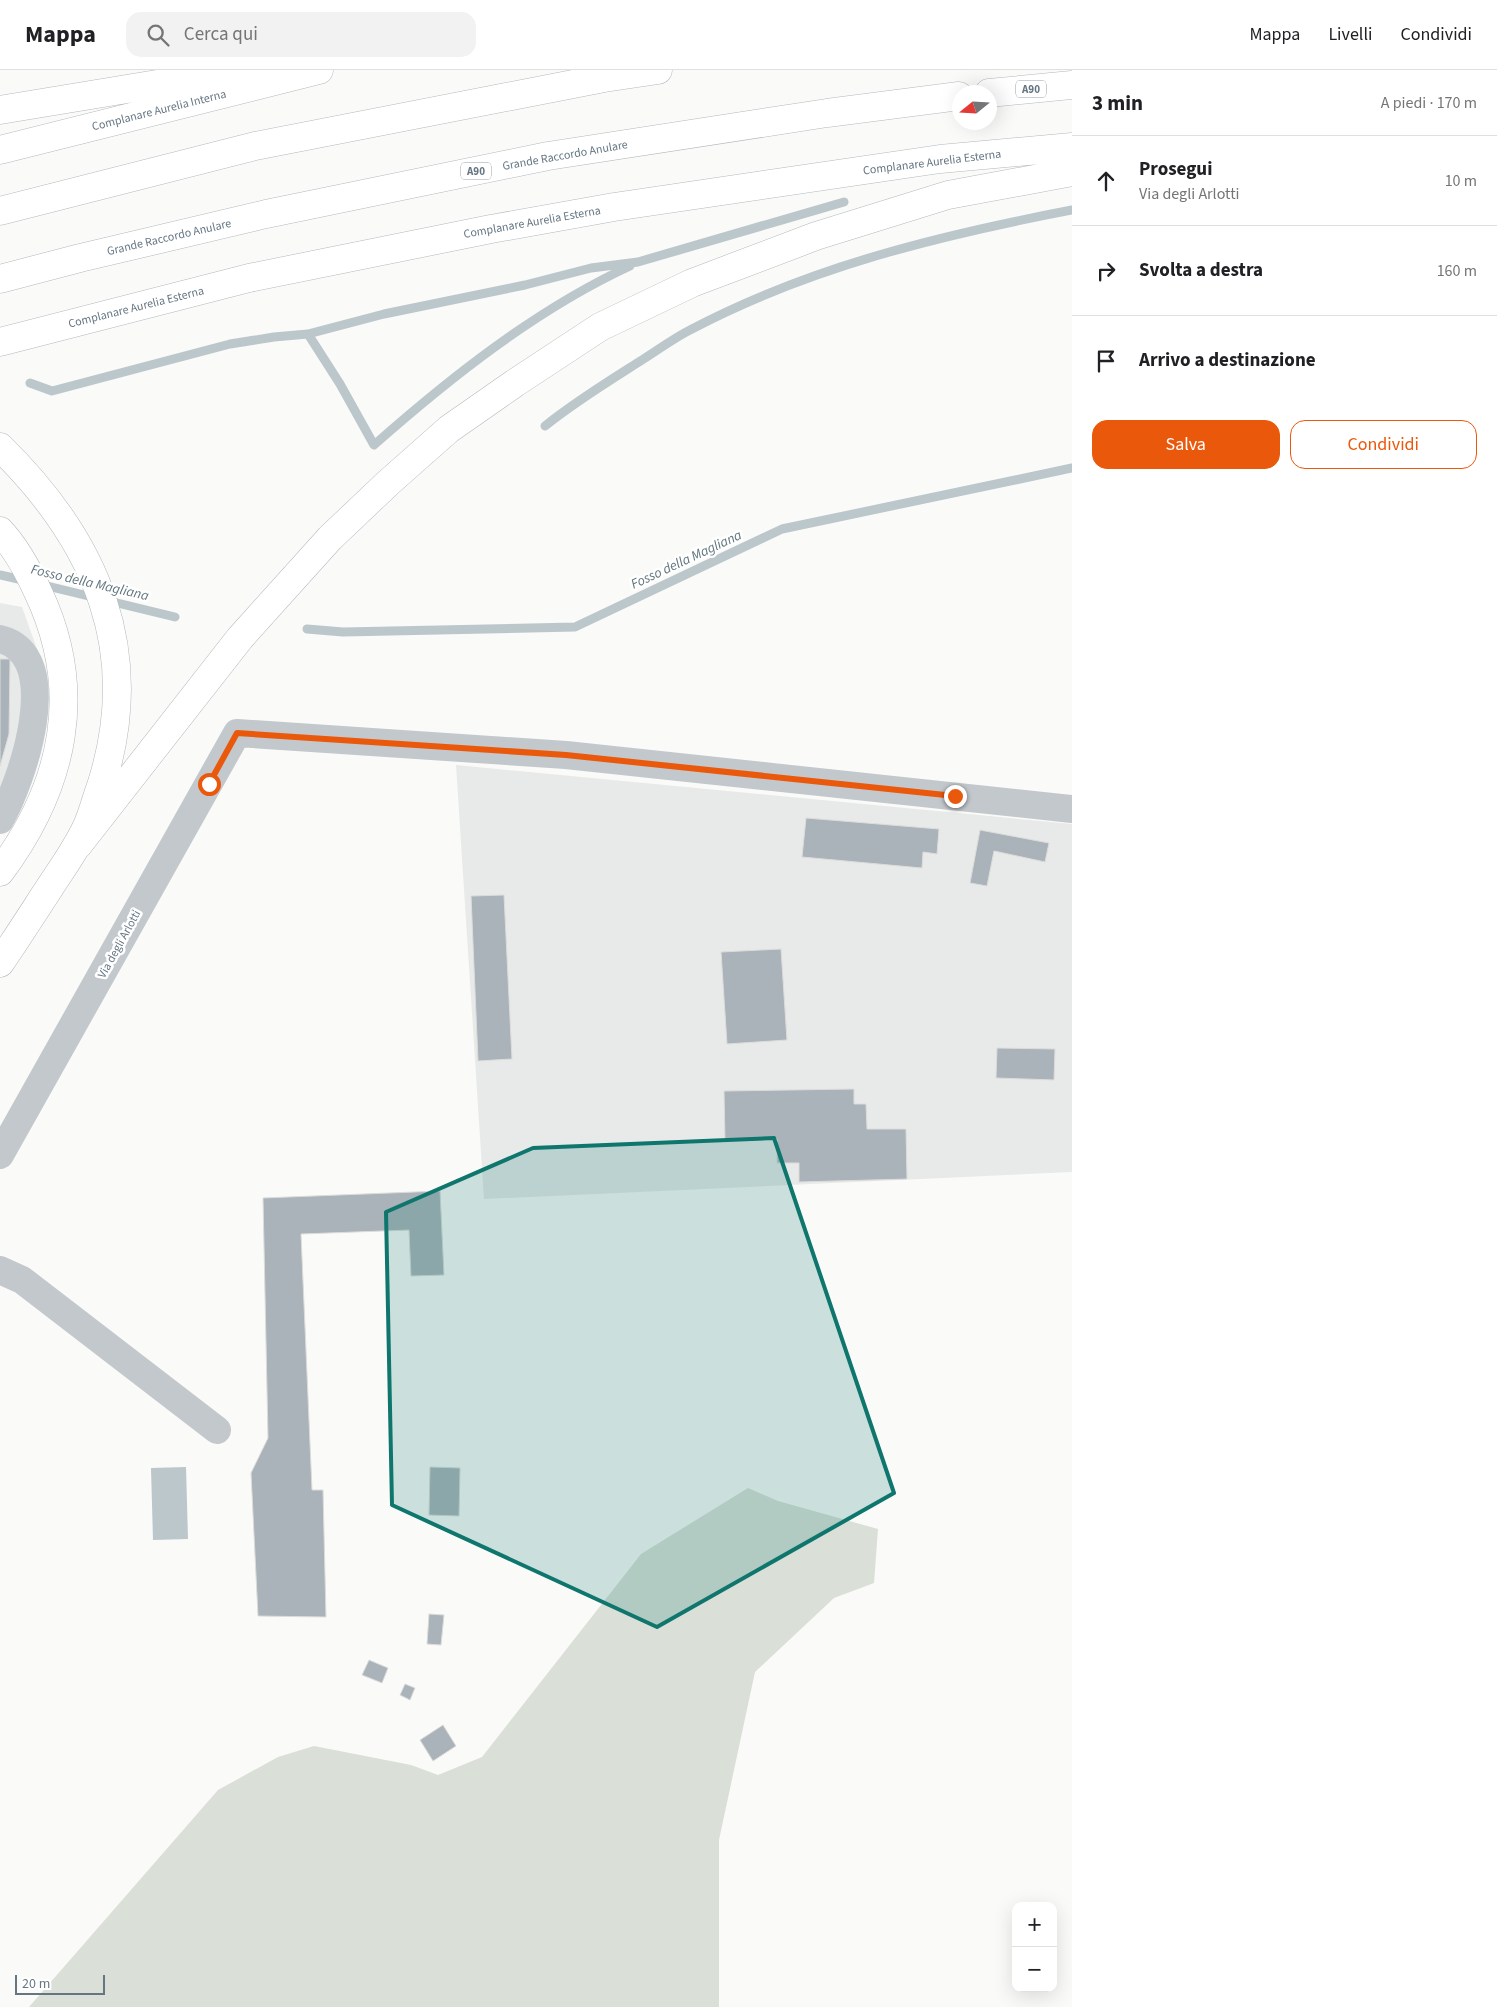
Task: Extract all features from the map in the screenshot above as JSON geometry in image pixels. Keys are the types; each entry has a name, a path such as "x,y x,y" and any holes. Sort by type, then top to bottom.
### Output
{"highway":[{"path":"0,110 224,73 254,70"},
{"name":"Complanare Aurelia Interna","path":"0,150 319,70"},
{"path":"0,211 256,146 604,78 658,70"},
{"name":"A90","path":"997,92 1072,85"},
{"name":"Grande Raccordo Anulare","path":"0,280 80,258 266,214 548,156 827,113 952,97"},
{"name":"Complanare Aurelia Esterna","path":"0,342 249,278 491,229 614,207 910,163 1072,147"},
{"path":"0,963 78,845 240,638 330,538 388,483 449,430 600,327 701,279 816,236 948,195 1072,172"},
{"path":"0,448 28,476 62,518 80,547 94,578 113,636 117,698 110,757 89,823 78,845"},
{"path":"0,872 27,830 42,801 53,771 62,736 64,696 60,649 50,616 26,566 3,535"}],"street":[{"path":"0,640 16,646 24,655 32,676 34,704 34,721 26,761 0,820"},
{"name":"Via degli Arlotti","path":"0,1155 237,733 566,755 1072,809"},
{"path":"0,1270 22,1280 217,1430"}],"highlighted area":[{"path":"774,1138 894,1493 657,1627 392,1505 386,1212 533,1148"}],"shaded area":[{"path":"0,603 22,607 37,649 43,703 6,825 0,834"},
{"path":"456,765 1072,824 1072,1172 484,1199"},
{"path":"186,1467 188,1539 153,1540 151,1468"},
{"path":"748,1488 778,1501 878,1529 874,1583 834,1598 755,1672 719,1840 719,2007 29,2007 218,1790 278,1757 314,1746 411,1765 438,1775 482,1757 641,1554"}],"building":[{"path":"0,659 10,659 9,734 0,766"},
{"path":"806,818 939,829 937,854 923,852 922,868 802,857"},
{"path":"980,830 1049,843 1045,862 994,851 987,886 970,883"},
{"path":"504,895 512,1059 478,1061 471,896"},
{"path":"781,949 787,1040 727,1044 721,952"},
{"path":"997,1048 1055,1049 1054,1080 996,1078"},
{"path":"854,1089 854,1104 866,1104 867,1129 906,1129 907,1179 799,1182 799,1163 777,1163 777,1139 725,1141 724,1091"},
{"path":"440,1191 444,1275 411,1276 409,1230 301,1234 312,1490 323,1490 326,1617 258,1616 251,1473 268,1438 263,1198"},
{"path":"430,1467 460,1468 459,1516 429,1515"},
{"path":"429,1614 444,1615 441,1645 427,1644"},
{"path":"369,1660 388,1668 382,1683 362,1675"},
{"path":"405,1684 415,1688 410,1700 400,1695"},
{"path":"443,1725 456,1746 433,1761 420,1740"}],"waterway":[{"path":"30,383 52,391 230,344 308,334 384,314 525,285 591,268 638,262 844,202"},
{"path":"545,426 569,408 678,337 735,308 781,288 829,271 925,242 1072,210"},
{"path":"308,334 340,384 374,445 433,394 496,346 595,283 630,266"},
{"name":"Fosso della Magliana","path":"307,629 343,632 575,627 782,529 1072,468"},
{"name":"Fosso della Magliana","path":"0,575 27,581"},
{"name":"Fosso della Magliana","path":"39,584 175,617"}],"route":[{"path":"209,784 237,733 566,755 955,796"}]}
